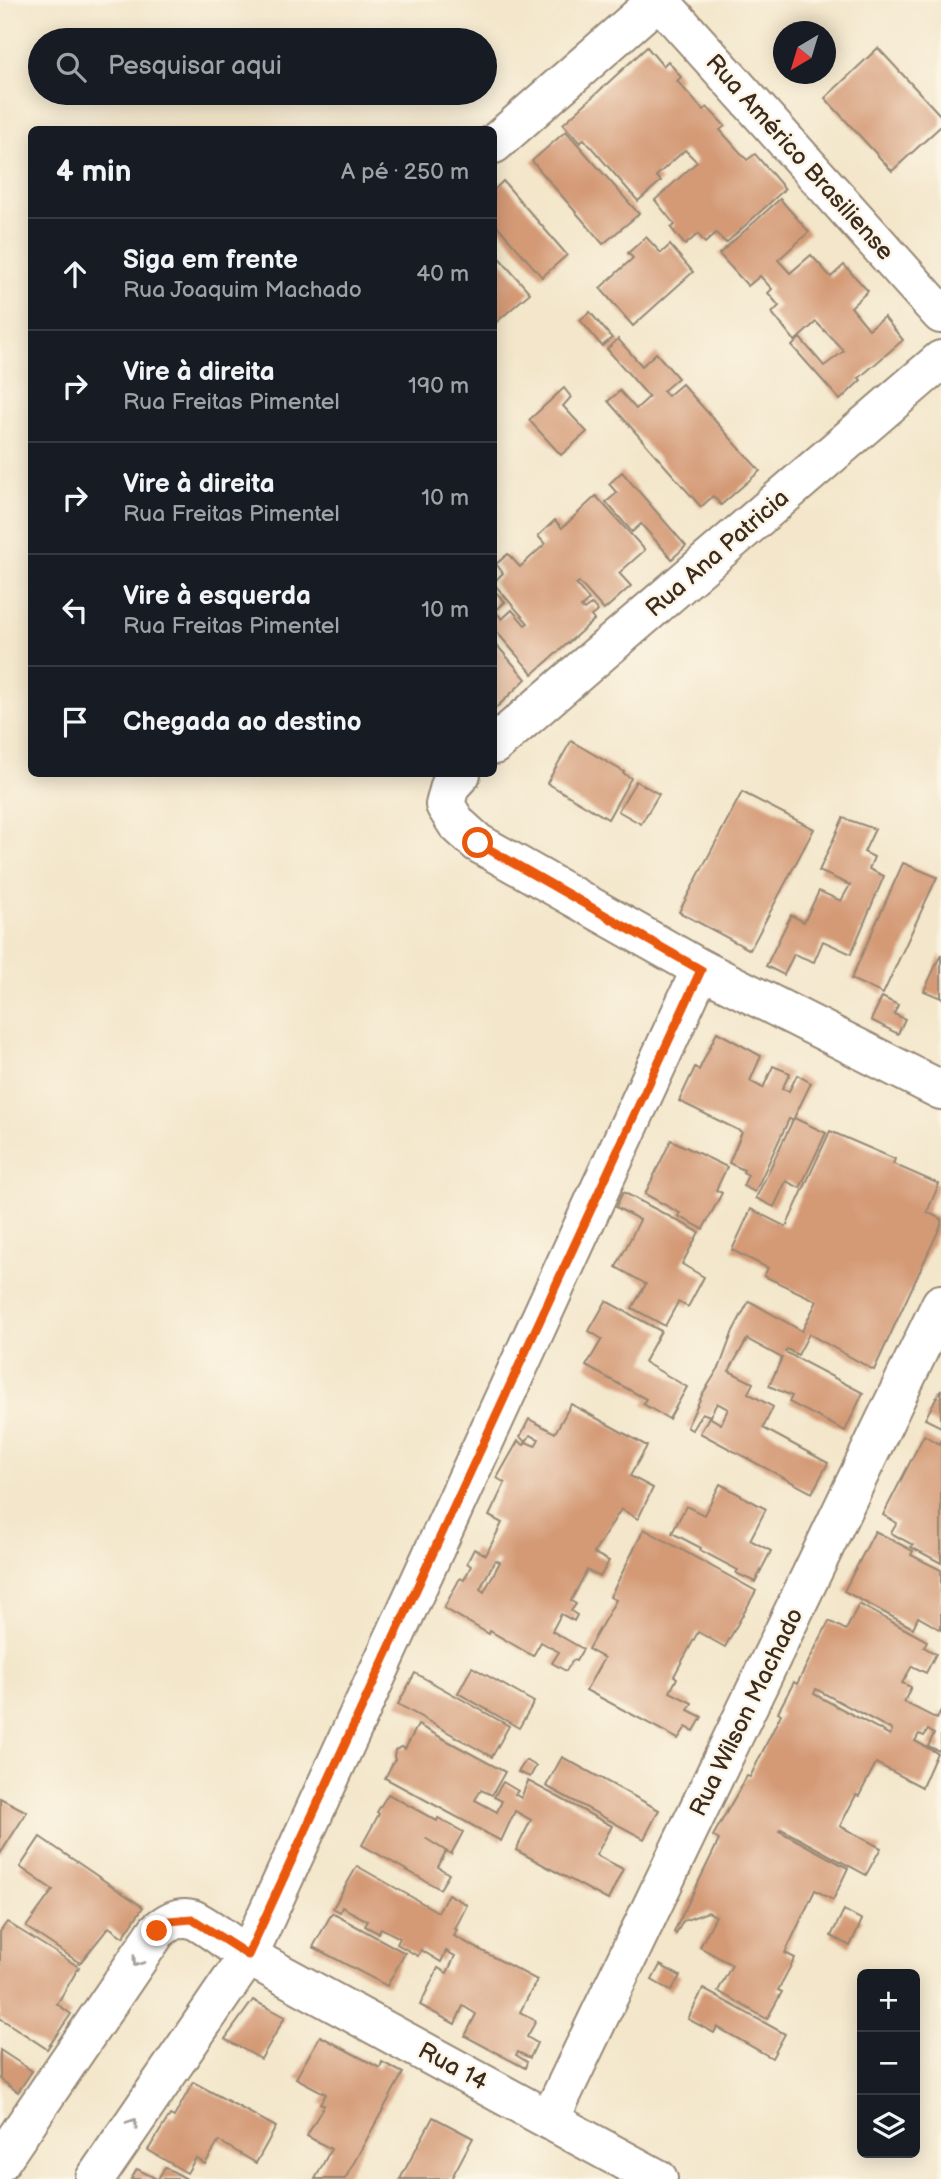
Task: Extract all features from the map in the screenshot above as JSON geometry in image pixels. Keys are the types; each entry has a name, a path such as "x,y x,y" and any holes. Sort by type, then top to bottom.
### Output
{"street":[{"path":"497,141 659,0"},
{"name":"Rua Américo Brasiliense","path":"659,0 941,314"},
{"name":"Rua Ana Patricia","path":"497,742 941,360"},
{"path":"458,777 450,786 445,805 457,824 478,843 701,970 941,1090"},
{"path":"95,2179 248,1955 701,970"},
{"name":"Rua Wilson Machado","path":"550,2119 941,1304"},
{"name":"Rua 14","path":"0,2162 157,1931 169,1921 192,1919 248,1955 658,2179"}],"building":[{"path":"647,47 663,66 668,61 681,77 677,81 703,110 707,107 725,126 720,130 747,160 755,154 785,189 726,243 716,233 705,243 698,234 685,245 671,228 675,225 655,200 697,162 685,150 656,176 661,181 638,201 584,139 580,143 563,124"},
{"path":"878,48 941,116 941,126 892,171 825,98"},
{"path":"566,131 639,214 603,244 532,161"},
{"path":"503,181 567,255 542,277 497,225 497,187"},
{"path":"780,199 809,232 778,260 790,273 811,255 831,277 844,265 868,291 851,307 869,329 884,317 903,340 859,378 861,380 840,400 792,346 800,338 824,366 844,351 816,322 795,341 772,313 779,306 768,293 772,289 760,276 748,286 719,254"},
{"path":"646,237 661,253 670,245 693,272 633,326 600,288 633,258 628,253"},
{"path":"497,255 530,293 497,321"},
{"path":"590,312 612,338 602,346 580,320"},
{"path":"618,339 642,366 656,353 678,378 663,391 668,396 682,384 760,471 721,505 713,496 701,507 608,401 620,391 636,409 649,397 607,349"},
{"path":"564,388 571,397 563,406 587,432 561,455 529,420"},
{"path":"622,472 686,546 672,559 641,524 632,532 606,502 617,493 609,484"},
{"path":"596,496 645,550 619,573 631,586 604,610 579,582 576,584 589,600 581,607 584,610 592,604 598,611 591,616 594,620 533,674 497,632 497,613 502,619 512,610 525,625 528,623 497,587 497,579 503,573 497,563 508,554 520,567 545,544 538,536 555,520 562,528"},
{"path":"497,593 505,602 497,609"},
{"path":"497,645 526,679 497,707"},
{"path":"571,741 631,778 608,819 547,783"},
{"path":"636,781 659,794 641,824 618,811"},
{"path":"742,792 814,829 750,950 679,912"},
{"path":"843,818 875,829 864,852 874,857 869,869 884,876 851,954 823,941 814,962 794,954 784,975 766,966 791,915 804,922 819,891 841,901 850,885 819,871"},
{"path":"903,863 937,877 883,994 851,979"},
{"path":"941,954 941,998 924,991"},
{"path":"882,997 898,1005 894,1014 905,1019 898,1034 871,1020"},
{"path":"717,1032 761,1056 750,1081 763,1088 773,1066 790,1073 782,1089 789,1091 797,1075 811,1083 794,1118 826,1133 800,1188 786,1181 774,1207 756,1198 793,1120 789,1119 755,1192 743,1186 748,1175 744,1170 729,1163 742,1132 679,1101 695,1067 699,1070"},
{"path":"830,1131 895,1159 893,1164 939,1184 927,1212 941,1219 941,1225 874,1370 809,1334 798,1355 787,1349 785,1352 863,1393 845,1431 789,1402 792,1396 769,1386 782,1358 747,1339 729,1371 753,1383 748,1393 773,1407 763,1428 828,1463 812,1493 700,1433 709,1417 721,1424 728,1409 717,1403 710,1416 702,1413 692,1430 687,1427 720,1366 733,1331 749,1301 802,1331 817,1301 764,1276 768,1268 732,1250 751,1209 786,1227"},
{"path":"671,1140 727,1167 716,1190 722,1193 703,1229 645,1194"},
{"path":"623,1192 699,1232 682,1264 704,1277 688,1307 678,1302 665,1326 632,1308 646,1284 616,1267 640,1220 616,1207"},
{"path":"606,1301 661,1331 644,1362 687,1387 669,1419 643,1404 646,1399 586,1366 602,1339 589,1331"},
{"path":"941,1389 941,1427 925,1419"},
{"path":"571,1404 647,1446 630,1476 653,1488 638,1519 621,1509 594,1553 609,1561 600,1577 587,1570 571,1601 576,1604 571,1611 577,1615 574,1621 561,1614 552,1631 583,1649 566,1671 552,1663 559,1652 541,1642 533,1656 444,1608 460,1578 464,1580 471,1566 467,1563 474,1549 486,1555 502,1523 489,1516 505,1483 497,1478 518,1441 524,1445 526,1442 520,1437 529,1419 555,1433","holes":["530,1435 539,1439 535,1446 526,1442","495,1560 500,1562 484,1592 480,1589"]},
{"path":"924,1435 939,1444 941,1440 941,1563 891,1533 897,1523 883,1515"},
{"path":"720,1484 766,1509 750,1540 771,1551 755,1582 672,1533 686,1506 704,1515"},
{"path":"644,1529 756,1591 725,1647 698,1632 674,1676 677,1678 670,1692 692,1703 688,1710 702,1717 694,1731 686,1727 678,1739 586,1690 604,1658 588,1649 616,1600 610,1597"},
{"path":"875,1531 913,1551 911,1555 941,1570 941,1630 918,1617 913,1628 844,1591"},
{"path":"859,1604 927,1641 924,1647 936,1654 926,1673 912,1666 902,1683 911,1687 904,1702 937,1719 941,1710 941,1746 939,1751 928,1746 934,1734 928,1730 924,1736 919,1734 915,1741 937,1753 922,1787 876,1763 859,1796 856,1795 840,1826 881,1848 866,1875 781,1829 779,1831 848,1868 833,1900 815,1890 785,1953 795,1958 778,1990 782,1992 767,2019 718,1991 732,1965 700,1947 716,1916 708,1912 683,1921 676,1934 674,1932 719,1840 713,1836 747,1776 750,1777 794,1682 797,1684 829,1621 846,1630","holes":["816,1689 892,1730 890,1735 814,1694"]},
{"path":"472,1667 534,1702 519,1728 458,1693"},
{"path":"415,1673 509,1726 492,1757 398,1704"},
{"path":"418,1725 505,1772 492,1795 481,1790 475,1800 497,1812 502,1801 494,1797 503,1782 518,1791 515,1794 521,1798 528,1781 612,1826 596,1855 623,1869 608,1900 516,1850 531,1820 515,1811 501,1841 385,1778 395,1759 395,1750 402,1747 405,1749"},
{"path":"562,1757 659,1810 644,1839 546,1786"},
{"path":"526,1760 536,1766 530,1777 518,1772"},
{"path":"388,1794 463,1832 451,1854 425,1838 446,1851 438,1867 449,1874 440,1889 362,1845"},
{"path":"0,1798 27,1812 0,1854"},
{"path":"40,1837 143,1907 123,1937 109,1927 80,1963 26,1927 53,1890 20,1867"},
{"path":"357,1866 438,1912 448,1894 467,1905 454,1936 537,1980 520,2012 536,2021 527,2037 537,2043 530,2058 518,2052 516,2055 527,2062 525,2068 465,2036 476,2014 463,2006 455,2024 420,2005 438,1968 447,1973 455,1956 446,1951 441,1962 421,1950 418,1956 397,1944 400,1938 381,1928 378,1933 365,1926 368,1921 342,1907 340,1912 333,1908"},
{"path":"844,1910 862,1920 850,1946 831,1936"},
{"path":"332,1913 405,1953 387,1986 313,1947"},
{"path":"7,1922 79,1967 57,2004 71,2014 47,2049 0,2018 0,1932"},
{"path":"660,1965 680,1976 671,1991 652,1980"},
{"path":"703,1989 785,2034 772,2058 717,2027 714,2033 688,2019"},
{"path":"253,2000 285,2017 261,2059 225,2039"},
{"path":"320,2036 380,2068 382,2062 403,2073 345,2179 315,2179 331,2149 307,2136 324,2105 320,2103 326,2094 296,2078"},
{"path":"0,2050 32,2071 18,2092 0,2079"},
{"path":"193,2082 276,2127 256,2163 219,2141 205,2164 196,2158 187,2173 148,2150 170,2115 174,2117"},
{"path":"433,2117 473,2138 451,2179 400,2179"},
{"path":"165,2167 187,2179 158,2179"},
{"path":"137,2169 157,2179 131,2179"}],"route":[{"path":"157,1931 169,1921 192,1919 248,1955 701,970 478,843"}]}
